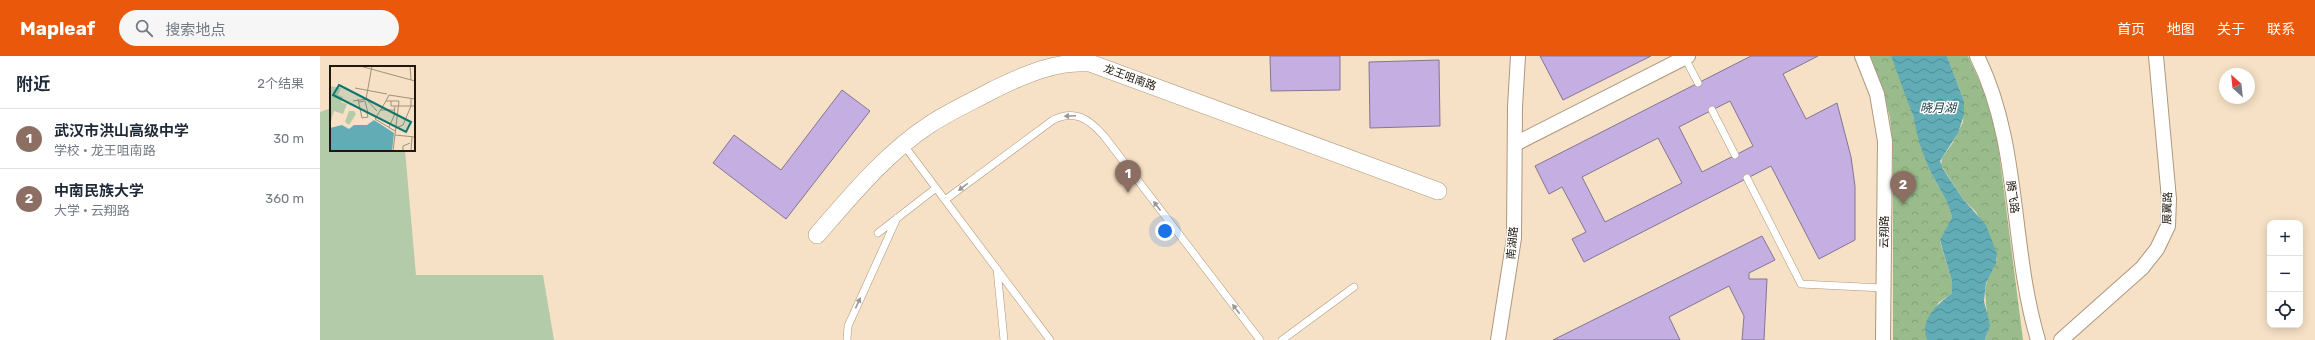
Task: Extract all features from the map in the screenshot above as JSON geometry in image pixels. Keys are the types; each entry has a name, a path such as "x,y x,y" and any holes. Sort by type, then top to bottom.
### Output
{"street":[{"name":"南湖路","path":"1498,340 1514,238 1518,56"},
{"name":"云翔路","path":"1862,56 1876,94 1885,141 1883,340"},
{"name":"腾飞路","path":"1977,56 1989,83 2003,130 2028,304 2038,340"},
{"name":"展翼路","path":"2061,340 2142,268 2157,249 2168,226 2169,199 2156,56"},
{"path":"1516,144 1686,57"},
{"name":"龙王咀南路","path":"817,235 856,190 903,144 952,111 1022,76 1075,59 1090,63 1438,191"}],"lane":[{"path":"1686,57 1698,83"},
{"path":"1712,110 1735,155"},
{"path":"945,200 1053,120 1067,115 1081,116 1092,123 1104,136 1260,340"},
{"path":"903,144 1050,340"},
{"path":"1747,178 1801,284 1884,288"},
{"path":"878,233 936,188"},
{"path":"848,340 848,326 897,218"},
{"path":"997,269 1004,340"},
{"path":"1282,340 1354,287"}],"green space":[{"path":"1869,56 1891,56 1905,90 1929,169 1947,202 1952,217 1940,241 1952,282 1952,293 1938,303 1926,336 1927,340 1893,340 1893,150 1890,118 1884,95"},
{"path":"1947,56 1968,56 1989,102 1997,137 2023,340 1985,340 1988,328 1985,292 1986,285 1997,259 1977,213 1963,199 1941,165 1942,158 1952,144 1963,122 1964,101"},
{"path":"330,108 330,151 405,151 416,275 543,275 554,340 320,340 320,112"}],"water":[{"name":"晓月湖","path":"1891,56 1947,56 1964,101 1964,115 1958,133 1940,161 1943,169 1963,199 1986,225 1997,254 1996,263 1986,283 1984,301 1990,325 1985,340 1927,340 1925,332 1926,325 1931,313 1952,293 1952,282 1940,240 1952,217 1947,202 1929,169 1919,142 1913,116"}],"building":[{"path":"1270,56 1340,56 1340,90 1271,91"},
{"path":"1540,56 1651,56 1563,100"},
{"path":"1751,56 1818,56 1783,74 1806,119 1837,103 1851,157 1855,186 1855,240 1819,259 1771,166 1584,262 1572,239 1586,232 1562,187 1549,194 1535,166","holes":["1730,101 1753,146 1702,172 1679,127","1658,138 1682,183 1605,222 1582,177"]},
{"path":"1439,60 1440,126 1370,128 1369,62"},
{"path":"842,90 870,111 786,219 713,163 734,135 781,170"},
{"path":"1762,236 1775,260 1749,273 1749,279 1767,279 1764,340 1742,340 1744,316 1729,286 1669,317 1680,340 1553,340"}],"place":[{"name":"武汉市洪山高级中学","path":"1128,193"},
{"name":"中南民族大学","path":"1903,204"}]}
